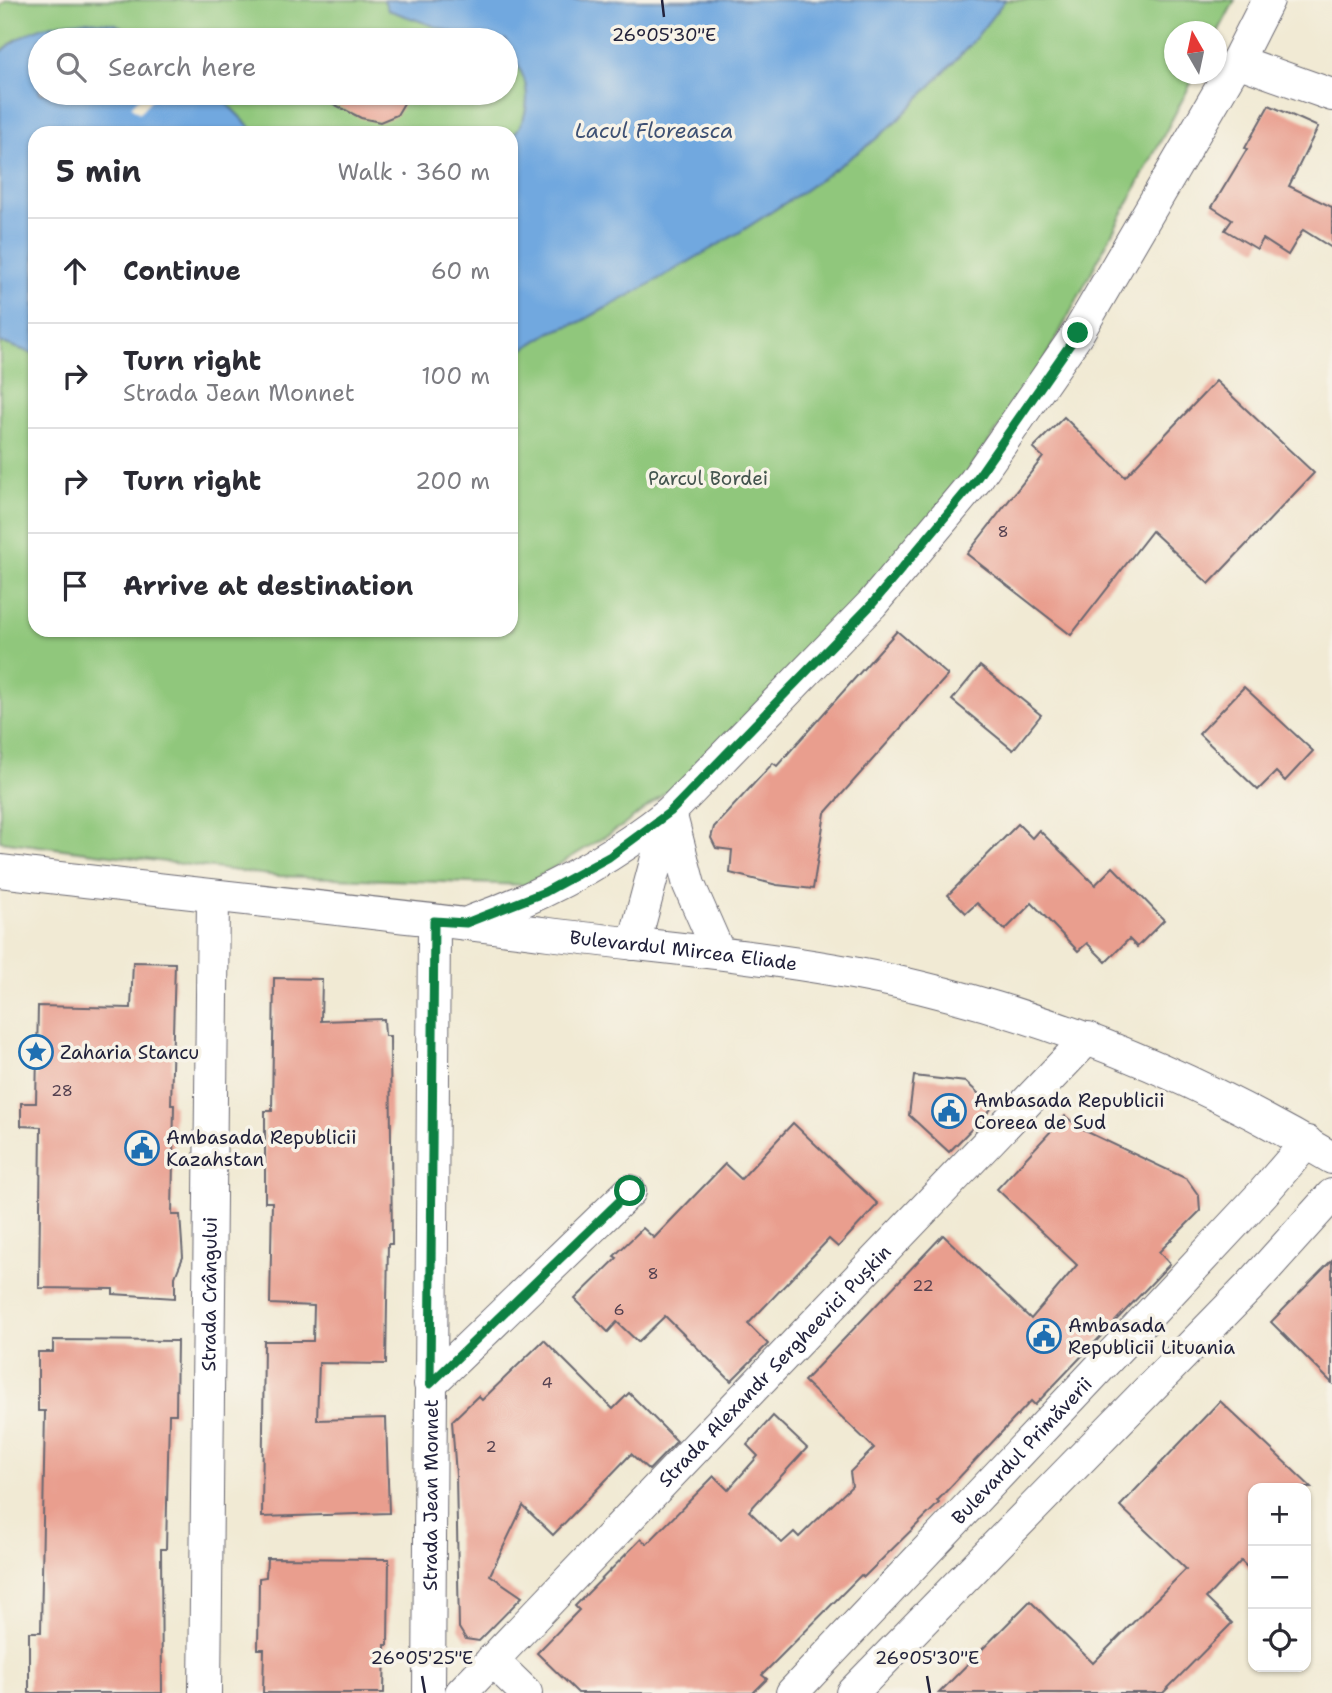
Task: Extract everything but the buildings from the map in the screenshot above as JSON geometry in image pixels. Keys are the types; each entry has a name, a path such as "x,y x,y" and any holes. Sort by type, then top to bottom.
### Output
{"street":[{"path":"466,923 525,901 573,877 618,850 670,812 872,604 975,481 1078,333 1237,61 1268,0"},
{"path":"1237,61 1332,95"},
{"path":"634,944 670,812"},
{"path":"670,812 689,885 719,953"},
{"name":"Bulevardul Mircea Eliade","path":"0,871 719,953 917,986 1000,1009 1088,1038 1243,1107 1324,1150"},
{"name":"Strada Crângului","path":"205,1693 213,897"},
{"name":"Strada Jean Monnet","path":"429,1693 434,921"},
{"name":"Strada Alexandr Sergheevici Pușkin","path":"461,1693 1088,1038"},
{"name":"Bulevardul Primăverii","path":"799,1691 1263,1193 1324,1150"},
{"path":"430,1384 630,1191"},
{"path":"852,1693 1250,1286 1332,1195"},
{"path":"1090,1378 1128,1411"},
{"path":"492,1660 526,1693"}],"green space":[{"path":"7,0 384,0 389,10 440,28 124,28 115,24 90,28 28,28 28,38 15,40 0,53 0,6"},
{"name":"Parcul Bordei","path":"1005,0 1235,0 1224,21 1164,21 1164,84 1191,84 1042,366 946,503 710,758 624,825 525,885 277,876 0,841 0,342 28,352 28,637 518,637 518,353 551,332 580,322 636,292 740,232 802,192 897,121 970,45"},
{"path":"518,66 527,94 524,118 518,128 249,126 228,105 518,105"}],"water":[{"name":"Lacul Floreasca","path":"384,0 1005,0 970,45 897,121 871,143 740,232 636,292 580,322 551,332 518,353 518,128 524,118 527,94 518,66 518,28 440,28 388,10"},
{"path":"89,21 115,24 124,28 41,28"},
{"path":"28,34 28,105 228,105 249,126 28,126 28,352 0,342 0,53"}],"pier":[{"path":"132,105 146,105 139,113"}],"place":[{"name":"Zaharia Stancu","path":"36,1052"},
{"name":"Ambasada Republicii Coreea de Sud","path":"949,1111"},
{"name":"Ambasada Republicii Kazahstan","path":"142,1148"},
{"name":"Ambasada Republicii Lituania","path":"1044,1336"}],"route":[{"path":"630,1191 430,1384 434,921 466,923 545,892 609,857 670,812 872,604 975,481 1078,333"}]}
